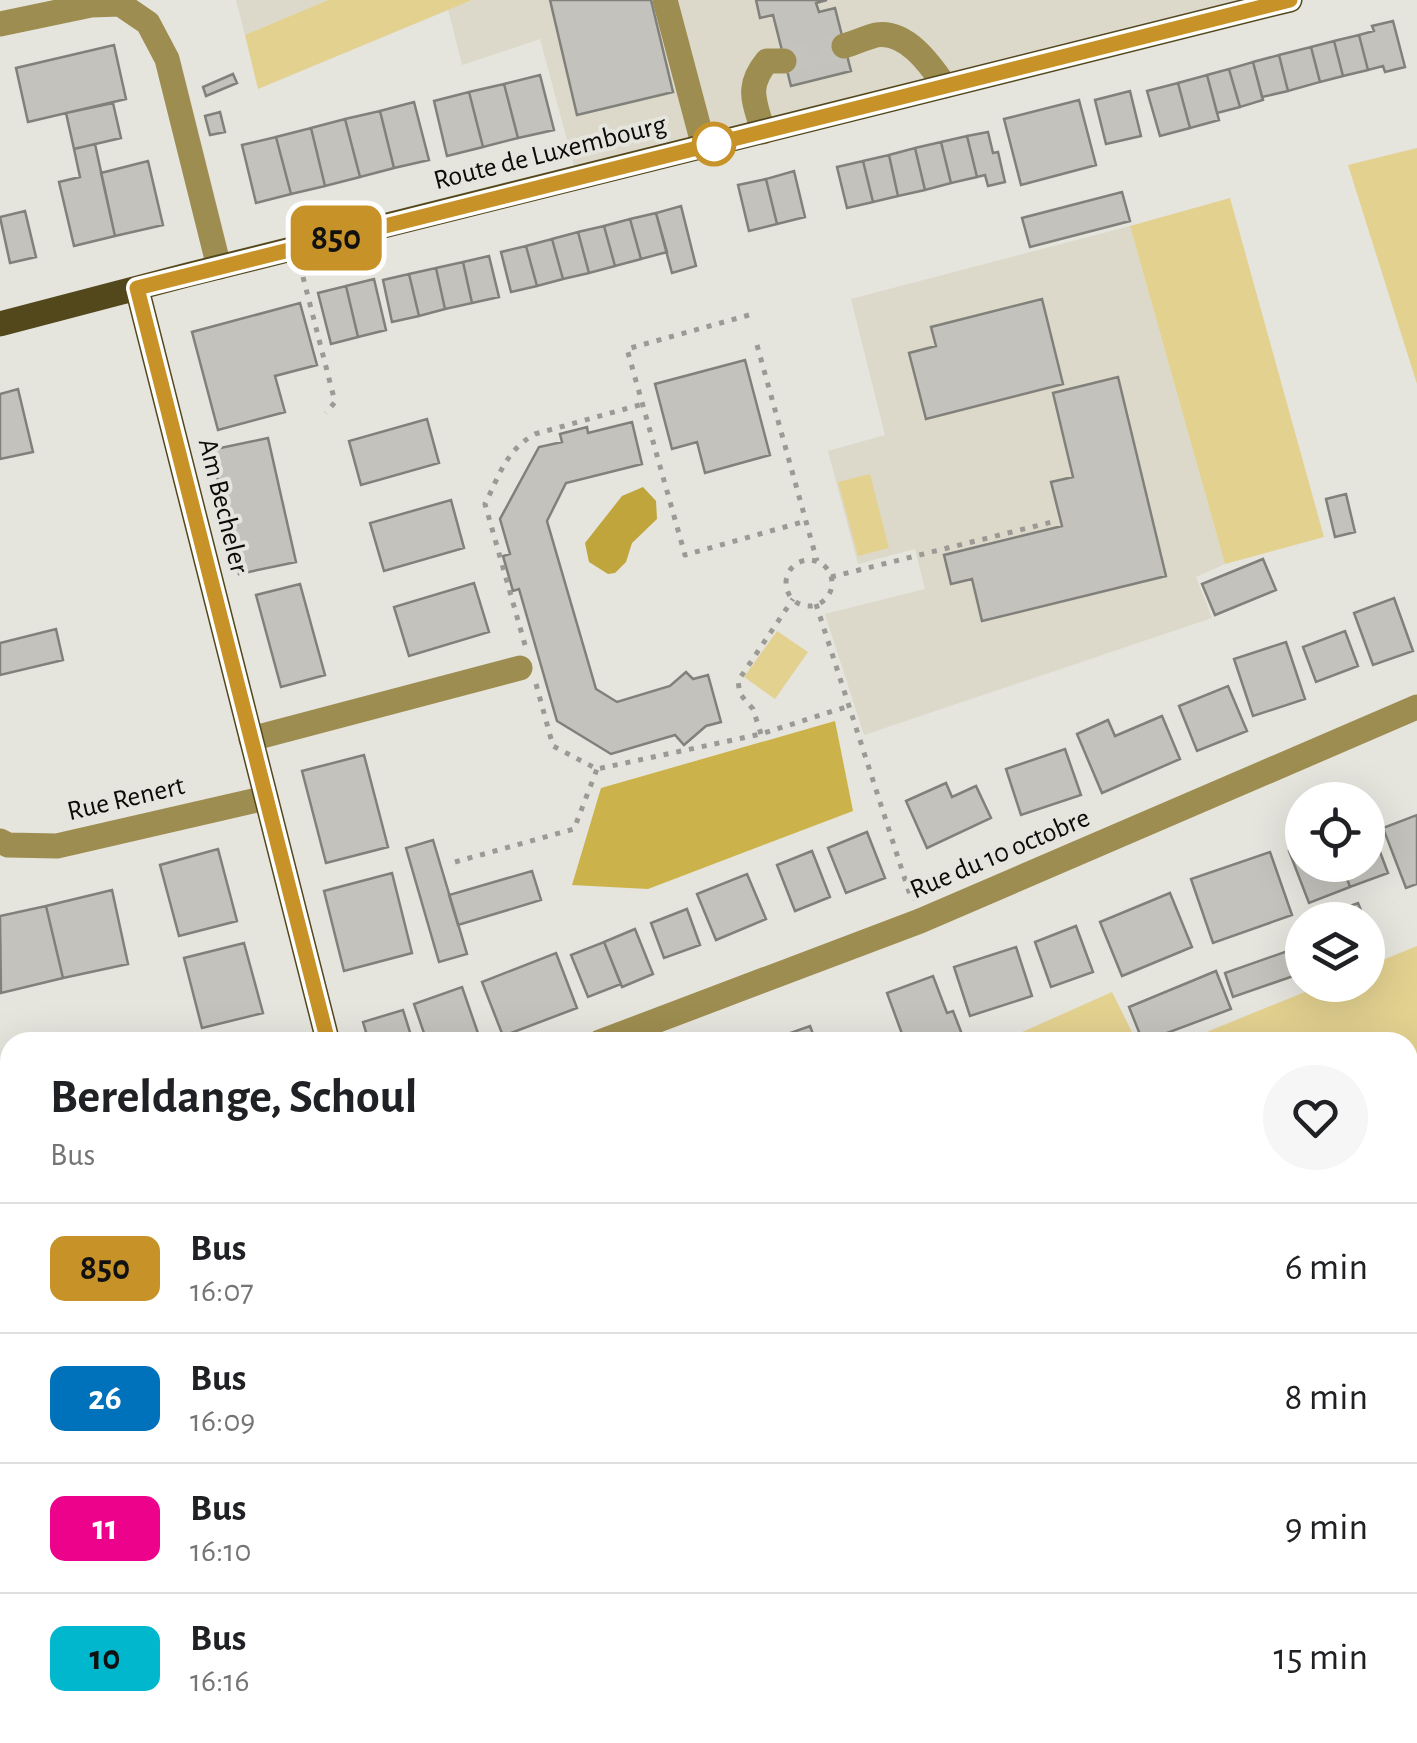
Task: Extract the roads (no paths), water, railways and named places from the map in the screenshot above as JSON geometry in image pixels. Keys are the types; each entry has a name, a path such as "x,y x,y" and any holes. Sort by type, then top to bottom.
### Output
{"main road":[{"name":"Route de Luxembourg","path":"0,324 945,86 1215,9 1290,0"},
{"name":"Am Becheler","path":"137,288 325,1032"}],"street":[{"path":"665,0 704,147"},
{"path":"0,24 120,2 148,23 167,59 219,266"},
{"path":"844,46 880,34 899,38 930,63 945,86"},
{"path":"763,132 752,89 767,62 784,61"},
{"path":"251,739 527,665"},
{"name":"Rue du 10 octobre","path":"626,1032 920,921 1417,707"},
{"name":"Rue Renert","path":"0,841 8,846 57,846 266,798"}],"tunnel":[{"path":"784,61 844,46"}]}
